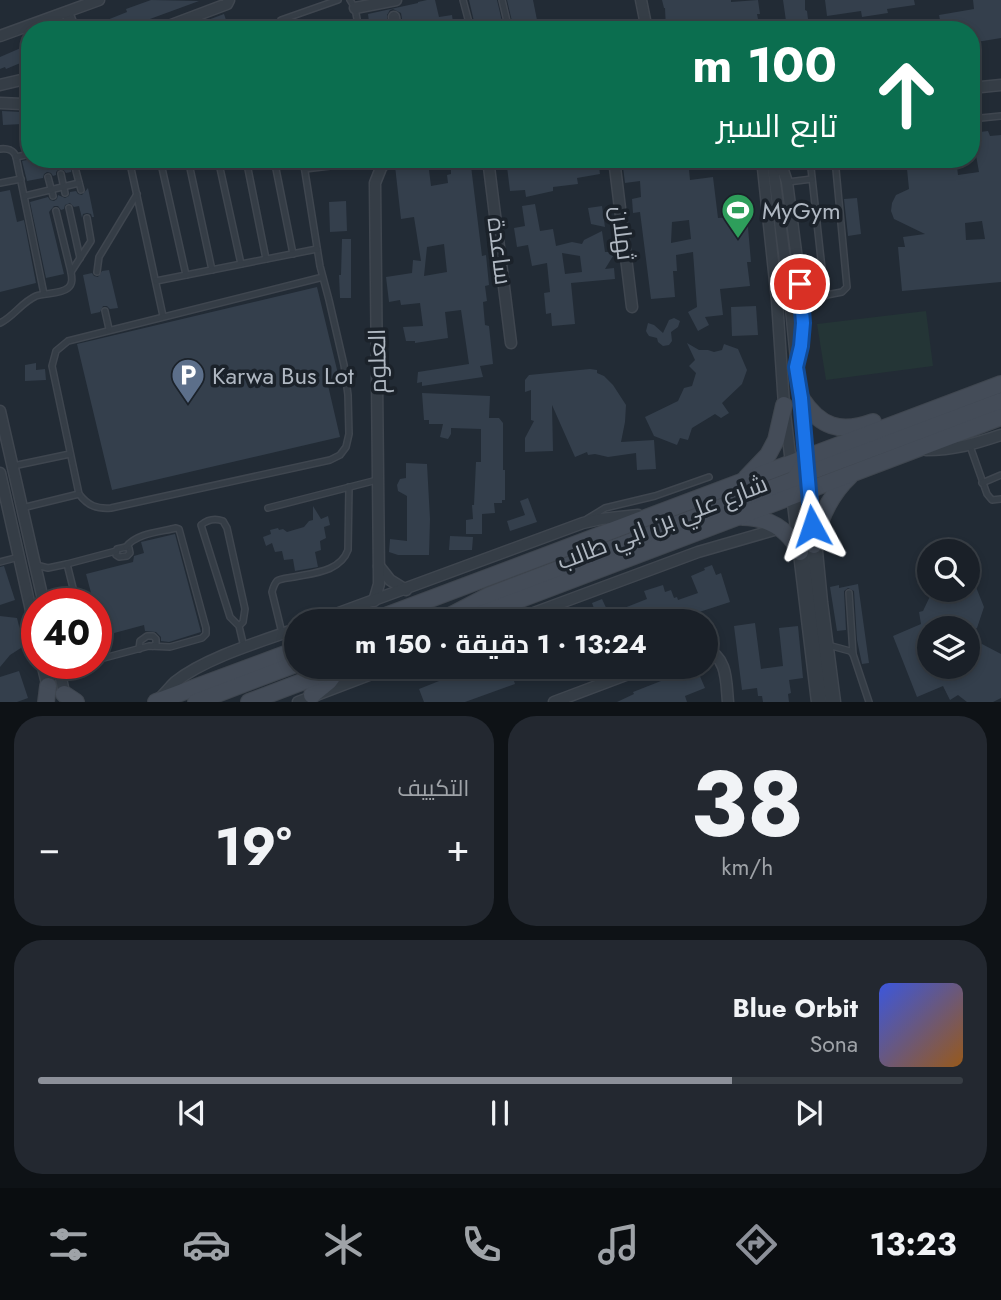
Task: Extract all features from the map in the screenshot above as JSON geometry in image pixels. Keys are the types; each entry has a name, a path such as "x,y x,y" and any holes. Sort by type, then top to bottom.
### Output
{"main road":[{"path":"801,398 812,414 825,423 835,427 857,427 975,384 1001,379"},
{"name":"شارع علي بن ابي طالب","path":"495,609 740,517 800,477 1001,384"},
{"path":"463,609 488,596 1001,401"},
{"path":"741,482 768,455 776,440 784,405"},
{"name":"شارع علي بن ابي طالب","path":"406,609 741,482 852,474 1001,417"},
{"path":"740,517 762,519 781,528 795,543 807,549 829,503 852,474"},
{"path":"157,701 284,654"},
{"path":"196,702 284,669"},
{"path":"249,702 309,679"},
{"path":"305,699 331,679"}],"street":[{"path":"42,21 99,0"},
{"path":"182,21 227,4 229,0"},
{"path":"352,4 396,0"},
{"path":"640,0 645,21"},
{"path":"67,12 70,21"},
{"path":"394,17 395,21"},
{"path":"0,36 21,28"},
{"path":"0,85 21,80"},
{"path":"980,87 1001,85"},
{"path":"0,103 21,104"},
{"name":"العلوم","path":"374,601 379,584 375,183 380,168"},
{"name":"ساعدة","path":"489,168 511,343"},
{"name":"ثهلان","path":"615,168 632,307"},
{"path":"763,168 777,300 784,405 800,477"},
{"path":"774,168 801,398 800,477 819,702"},
{"path":"780,168 788,182 803,323 796,367"},
{"path":"0,411 40,588"},
{"name":"شارع علي بن ابي طالب","path":"916,450 970,446 1001,435"},
{"path":"0,473 26,588"},
{"name":"شارع علي بن ابي طالب","path":"351,609 583,523 659,513"},
{"name":"شارع علي بن ابي طالب","path":"544,609 698,552 781,528"},
{"path":"807,549 833,702"},
{"path":"379,566 390,580 405,590"},
{"path":"157,701 174,683 196,668 282,634"},
{"path":"718,656 722,663 728,702"},
{"path":"50,679 58,698"},
{"path":"58,679 58,698"},
{"path":"305,699 358,679"},
{"path":"554,702 614,679"}],"lane":[{"path":"281,20 338,0"},
{"path":"463,0 469,21"},
{"path":"502,0 507,21"},
{"path":"352,4 357,21"},
{"path":"980,118 1001,116"},
{"path":"0,149 15,153 44,294"},
{"path":"16,157 21,156"},
{"path":"131,168 163,316"},
{"path":"162,168 186,275"},
{"path":"190,168 212,270"},
{"path":"220,168 241,264"},
{"path":"248,168 266,259"},
{"path":"276,168 293,254"},
{"path":"315,168 304,169 317,249 341,352 348,395 349,434 346,447 340,455 330,460 111,508 101,509 84,501 79,494 52,366 56,351 68,341 109,329 323,277"},
{"path":"811,168 825,296"},
{"path":"801,300 842,292 848,287 836,168"},
{"path":"25,195 80,186 76,171"},
{"path":"61,174 64,190"},
{"path":"48,177 52,192"},
{"path":"788,182 812,178"},
{"path":"0,183 21,179"},
{"path":"97,272 99,257 137,194"},
{"path":"69,208 80,258"},
{"path":"0,323 32,298 68,288 72,280 71,272 57,211"},
{"path":"71,272 91,241 88,218"},
{"path":"156,281 317,249"},
{"path":"105,311 109,329"},
{"path":"970,446 989,498 1001,499"},
{"path":"13,466 70,454"},
{"path":"982,483 1001,475"},
{"path":"583,523 597,512 614,505 654,496 709,477"},
{"path":"268,508 378,480"},
{"path":"282,634 273,587 280,579 332,568 342,562 348,551 349,487"},
{"path":"22,508 79,494"},
{"path":"614,505 620,518"},
{"path":"239,626 243,622 245,609 226,528 219,519 206,521 201,526 230,617 239,626 244,647"},
{"path":"34,564 48,568 116,551 119,557 127,556 130,550 126,547 138,537 176,528 180,531 206,634 202,638 170,647 153,646 112,656"},
{"path":"0,562 19,557"},
{"path":"67,564 73,588"},
{"path":"849,593 853,654 869,702"},
{"path":"139,649 140,641 147,636 156,639 153,646"},
{"path":"825,645 853,654"}],"shaded area":[{"path":"926,311 933,366 826,380 817,324"}],"building":[{"path":"151,0 199,1 145,21 104,21 127,12 126,9"},
{"path":"435,0 439,17 452,15 453,21 402,21 401,13 393,9 387,15 387,21 369,21 368,14"},
{"path":"469,0 497,0 502,21 474,21"},
{"path":"507,0 533,0 537,21 512,21"},
{"path":"662,0 758,0 760,14 757,14 758,21 666,21"},
{"path":"783,0 805,0 808,19 786,21"},
{"path":"825,0 914,0 915,5 887,9 888,13 862,17 861,11 827,16"},
{"path":"973,0 1001,0 1001,38 980,42 980,21 940,21 939,15 974,9"},
{"path":"224,14 226,21 205,21"},
{"path":"21,48 21,63 0,69 0,57"},
{"path":"2,111 21,112 21,124 3,125"},
{"path":"988,131 990,136 1001,135 1001,282 902,291 898,247 905,247 903,237 925,234 894,219 891,211 896,195 909,189 907,169 896,168 957,168 958,175 979,172 980,132","holes":["982,221 985,239 966,240 965,223"]},
{"path":"24,168 72,168 71,172 66,173 59,169 56,175 47,172 43,178 27,181"},
{"path":"395,168 429,168 431,186 448,183 447,175 451,174 451,168 471,168 482,256 486,255 489,285 485,286 487,301 483,302 485,325 489,326 493,364 480,366 483,377 422,386 422,382 417,383 418,372 469,364 461,310 445,312 448,338 415,343 406,341 403,327 423,326 420,303 401,305 400,300 389,302 386,277 412,273 413,260 421,261 414,217 401,219","holes":["444,244 447,272 424,276 427,247"]},
{"path":"507,168 599,168 600,174 577,178 578,184 553,187 553,191 526,197 525,190 510,191"},
{"path":"623,168 689,168 690,180 713,177 718,218 747,216 750,286 720,289 723,315 705,317 709,325 698,331 688,312 697,307 693,252 676,255 677,271 673,271 675,297 651,299 640,212 633,213 632,199 641,197 640,181 625,183","holes":["689,220 691,239 671,243 672,222"]},
{"path":"710,168 742,168 710,170"},
{"path":"88,188 94,217 87,213 83,214 82,218 79,206 74,207 70,203 61,210 54,206 49,212 64,274 46,278 30,202 48,197 54,201 58,195 65,198 70,192 76,191 82,195"},
{"path":"10,190 17,222 24,220 36,283 0,292 0,192"},
{"path":"857,198 861,234 848,236 844,199"},
{"path":"346,201 347,231 330,232 329,202"},
{"path":"535,204 540,231 553,229 556,246 572,242 582,244 584,240 602,231 605,252 613,256 605,269 614,268 615,279 571,283 575,324 552,326 551,313 546,314 544,293 550,292 547,263 532,266 528,245 517,247 514,228 525,226 522,206","holes":["562,253 580,256 582,272 565,274"]},
{"path":"602,206 605,227 591,224 588,208"},
{"path":"342,239 351,239 351,298 340,298"},
{"path":"109,270 118,308 103,306 100,312 91,314 83,275 92,273 98,277 102,271"},
{"path":"317,287 339,378 327,381 340,437 112,490 77,344"},
{"path":"756,306 758,335 732,336 731,307"},
{"path":"674,318 680,321 678,327 671,332 672,341 669,345 663,346 657,338 647,333 648,323 663,333 669,320"},
{"path":"687,343 699,350 714,352 722,350 724,344 738,349 747,370 742,384 722,403 729,413 721,418 715,414 692,428 688,440 680,438 677,445 654,436 645,417 678,401 684,388 692,386 696,373 689,366 695,360"},
{"path":"36,363 36,370 45,369 46,380 25,381 25,365"},
{"path":"597,370 597,373 613,385 626,405 621,442 654,440 656,469 637,470 636,453 608,457 588,455 587,452 575,457 552,405 553,451 525,452 525,438 534,421 531,420 531,390 525,392 525,380 529,375"},
{"path":"422,393 490,396 489,418 499,418 503,423 505,500 502,500 502,503 494,503 495,513 482,514 482,534 466,534 466,520 473,519 476,462 481,462 481,429 451,428 448,439 440,437 443,424 429,424 429,420 424,420"},
{"path":"406,463 427,464 429,555 398,555 389,552 390,539 407,541 407,496 398,491 397,485 400,479 406,478"},
{"path":"528,498 537,522 510,531 507,521 525,515 520,501"},
{"path":"313,506 321,519 328,516 330,525 324,527 326,538 320,541 321,550 315,552 318,567 295,571 293,559 284,560 282,551 275,552 272,543 266,546 263,537 271,534 270,530 278,528 287,532 304,527 313,520"},
{"path":"175,534 201,632 169,642 161,641 156,632 145,631 144,625 112,634 112,588 90,588 86,574 133,562 134,556 144,553 141,542"},
{"path":"450,536 473,537 472,550 449,550"},
{"path":"712,565 716,575 721,573 730,602 708,609 622,609 647,599 644,591 663,585 665,592 671,590 674,598 677,597 678,600 698,593 691,576 705,570 704,568"},
{"path":"4,566 15,600 0,605 0,567"},
{"path":"858,584 869,663 862,664 857,640 854,591 848,588 844,591 846,630 837,631 830,587"},
{"path":"980,597 984,607 980,619 980,616 920,616 919,612 923,611 927,602 980,602"},
{"path":"602,599 607,609 594,609 592,603"},
{"path":"0,616 17,618 21,648 10,655 0,667"},
{"path":"755,623 761,669 783,666 779,628 798,626 803,678 789,680 789,702 763,702 762,696 758,696 757,688 742,690 734,626"},
{"path":"917,626 917,679 980,679 980,645 1001,654 1001,698 993,702 967,702 958,695 950,700 943,686 917,697 893,636"},
{"path":"19,671 28,698 17,702 0,702 0,677"},
{"path":"444,679 520,679 514,681 515,684 465,702 424,702 419,689"},
{"path":"660,679 701,679 705,688 685,696 687,702 617,702 634,694 633,692 661,681"}],"place":[{"name":"MyGym","path":"738,240"},
{"name":"Karwa Bus Lot","path":"188,405"}],"route":[{"path":"800,284 803,323 796,367 812,526"}]}
